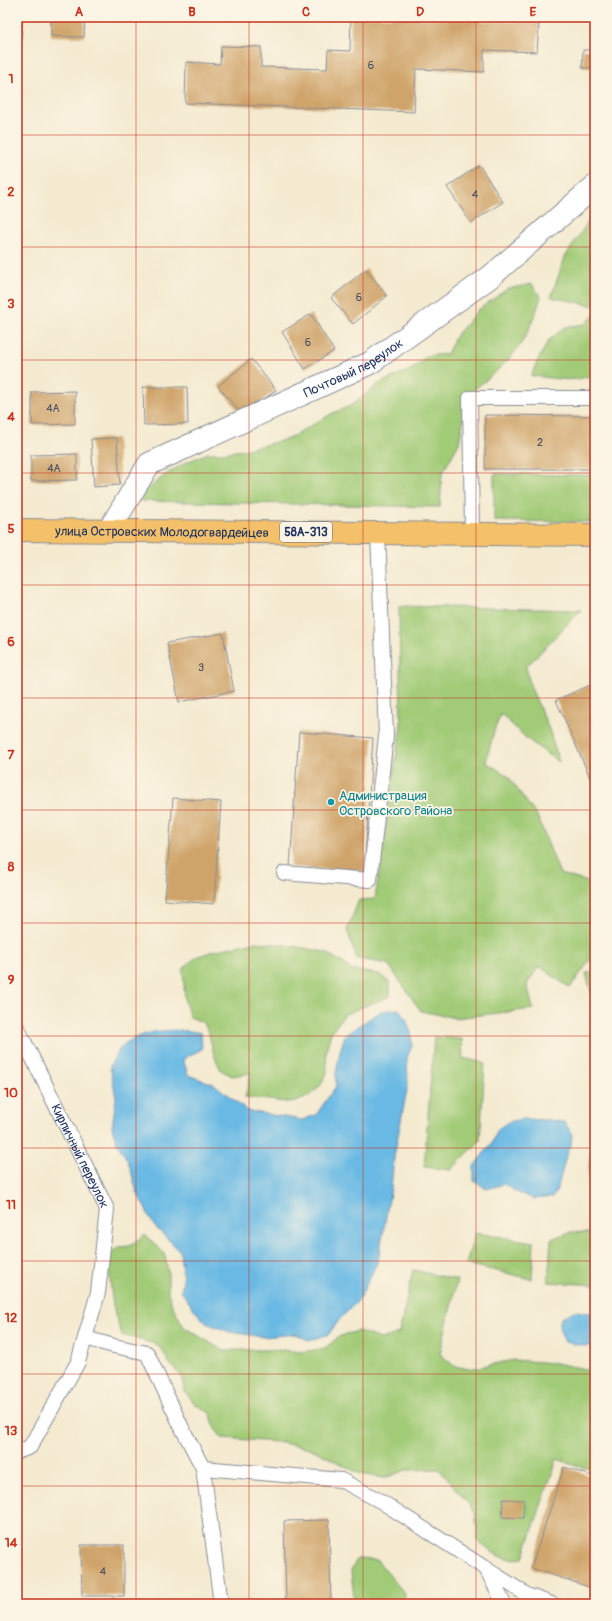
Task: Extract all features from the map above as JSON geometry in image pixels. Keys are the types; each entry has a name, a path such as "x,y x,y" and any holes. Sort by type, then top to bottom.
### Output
{"main road":[{"name":"улица Островских Молодогвардейцев","path":"17,530 595,535"}],"street":[{"name":"Почтовый переулок","path":"109,530 149,464 370,363 490,277 595,186"}],"lane":[{"path":"472,534 470,398 595,398"},
{"path":"284,873 370,880 386,736 378,533"},
{"name":"Кирпичный переулок","path":"17,1027 20,1041 107,1209 98,1293 78,1362 30,1447 17,1452"},
{"path":"85,1338 147,1353 181,1426 203,1468 221,1604"},
{"path":"203,1468 341,1480 382,1502 527,1595 552,1604"},
{"path":"486,1568 504,1604"}],"green space":[{"path":"592,216 595,217 595,306 551,297 565,257"},
{"path":"532,284 541,297 531,324 522,342 513,355 500,368 465,397 459,443 442,474 440,507 141,501 142,494 165,475 187,462 208,453 223,453 248,449 288,439 331,414 352,405 380,383 414,368 426,356 447,354 455,337 478,310 507,289"},
{"path":"595,314 595,373 580,379 531,376 549,340 565,327 585,324"},
{"path":"494,474 595,475 595,522 494,521"},
{"path":"399,606 581,610 526,667 531,688 549,729 559,762 527,739 501,714 494,731 486,762 508,776 538,818 560,874 595,884 595,953 570,988 539,966 527,984 533,1009 455,1018 421,1011 388,964 357,959 347,930 359,900 375,899 401,724"},
{"path":"255,942 287,945 325,952 342,962 351,970 379,974 390,983 390,996 345,1014 331,1033 326,1051 327,1073 320,1086 310,1096 298,1101 286,1102 245,1097 251,1073 232,1076 221,1070 214,1055 209,1034 204,1023 190,1017 185,1002 183,969 196,957 213,951"},
{"path":"595,972 595,1008 586,973"},
{"path":"434,1037 462,1039 463,1058 485,1063 480,1141 451,1170 424,1167"},
{"path":"595,1149 595,1190 589,1185 589,1162 592,1150"},
{"path":"570,1232 595,1233 595,1285 548,1282 551,1239"},
{"path":"475,1233 534,1242 532,1279 466,1264"},
{"path":"144,1235 164,1253 168,1271 168,1292 172,1305 184,1327 222,1350 279,1350 303,1352 325,1348 340,1336 358,1331 381,1339 399,1333 413,1270 457,1280 440,1354 454,1366 469,1369 514,1360 555,1363 595,1371 595,1471 557,1459 523,1558 516,1559 499,1556 488,1550 478,1541 475,1512 445,1475 438,1469 406,1470 384,1478 360,1474 310,1448 277,1442 222,1438 216,1430 210,1413 195,1404 184,1390 182,1377 170,1364 161,1348 152,1343 122,1335 118,1325 113,1305 110,1274 110,1253 119,1247 130,1246"},
{"path":"357,1559 377,1560 405,1594 404,1604 362,1604 354,1598 351,1571"}],"water":[{"path":"399,1009 406,1019 411,1033 412,1045 407,1058 408,1084 394,1157 391,1188 378,1261 359,1300 340,1319 328,1335 308,1340 296,1334 263,1337 230,1332 206,1323 181,1291 183,1280 180,1251 154,1226 137,1192 128,1161 118,1145 112,1128 116,1098 110,1066 117,1053 121,1047 134,1038 153,1032 182,1030 201,1033 202,1049 183,1059 188,1075 214,1084 248,1111 302,1120 316,1115 336,1086 336,1073 345,1035 381,1011"},
{"path":"522,1119 564,1122 572,1133 571,1146 566,1156 558,1187 553,1197 534,1199 516,1192 504,1184 487,1189 474,1181 474,1166 492,1143 498,1129 508,1122"},
{"path":"574,1311 595,1313 595,1346 584,1346 565,1342 559,1328 561,1318"}],"building":[{"path":"17,17 23,17 21,45 17,45"},
{"path":"51,17 85,17 84,37 51,36"},
{"path":"351,17 418,17 539,23 537,52 484,50 484,72 416,69 414,112 185,103 186,62 220,64 221,46 261,47 261,67 327,69 328,50 350,51"},
{"path":"583,50 595,50 595,68 582,68"},
{"path":"479,165 503,202 471,223 447,187"},
{"path":"366,269 387,296 353,324 331,298"},
{"path":"311,314 334,351 305,369 282,332"},
{"path":"251,359 276,390 243,416 218,386"},
{"path":"143,387 187,387 188,424 144,425"},
{"path":"75,391 75,424 32,425 32,392"},
{"path":"485,415 595,416 595,469 485,469"},
{"path":"117,438 120,485 94,487 91,439"},
{"path":"77,454 77,480 31,481 31,455"},
{"path":"223,633 234,691 179,702 167,643"},
{"path":"595,683 595,789 556,700"},
{"name":"Администрация Островского Района","path":"299,732 373,738 364,872 290,867"},
{"path":"173,798 221,802 214,904 165,900"},
{"path":"564,1467 595,1477 595,1589 531,1568"},
{"path":"503,1499 524,1500 523,1518 502,1517"},
{"path":"329,1520 331,1604 286,1604 284,1521"},
{"path":"81,1545 124,1545 124,1596 82,1596"}],"place":[{"name":"Администрация Островского Района","path":"331,802"}]}
